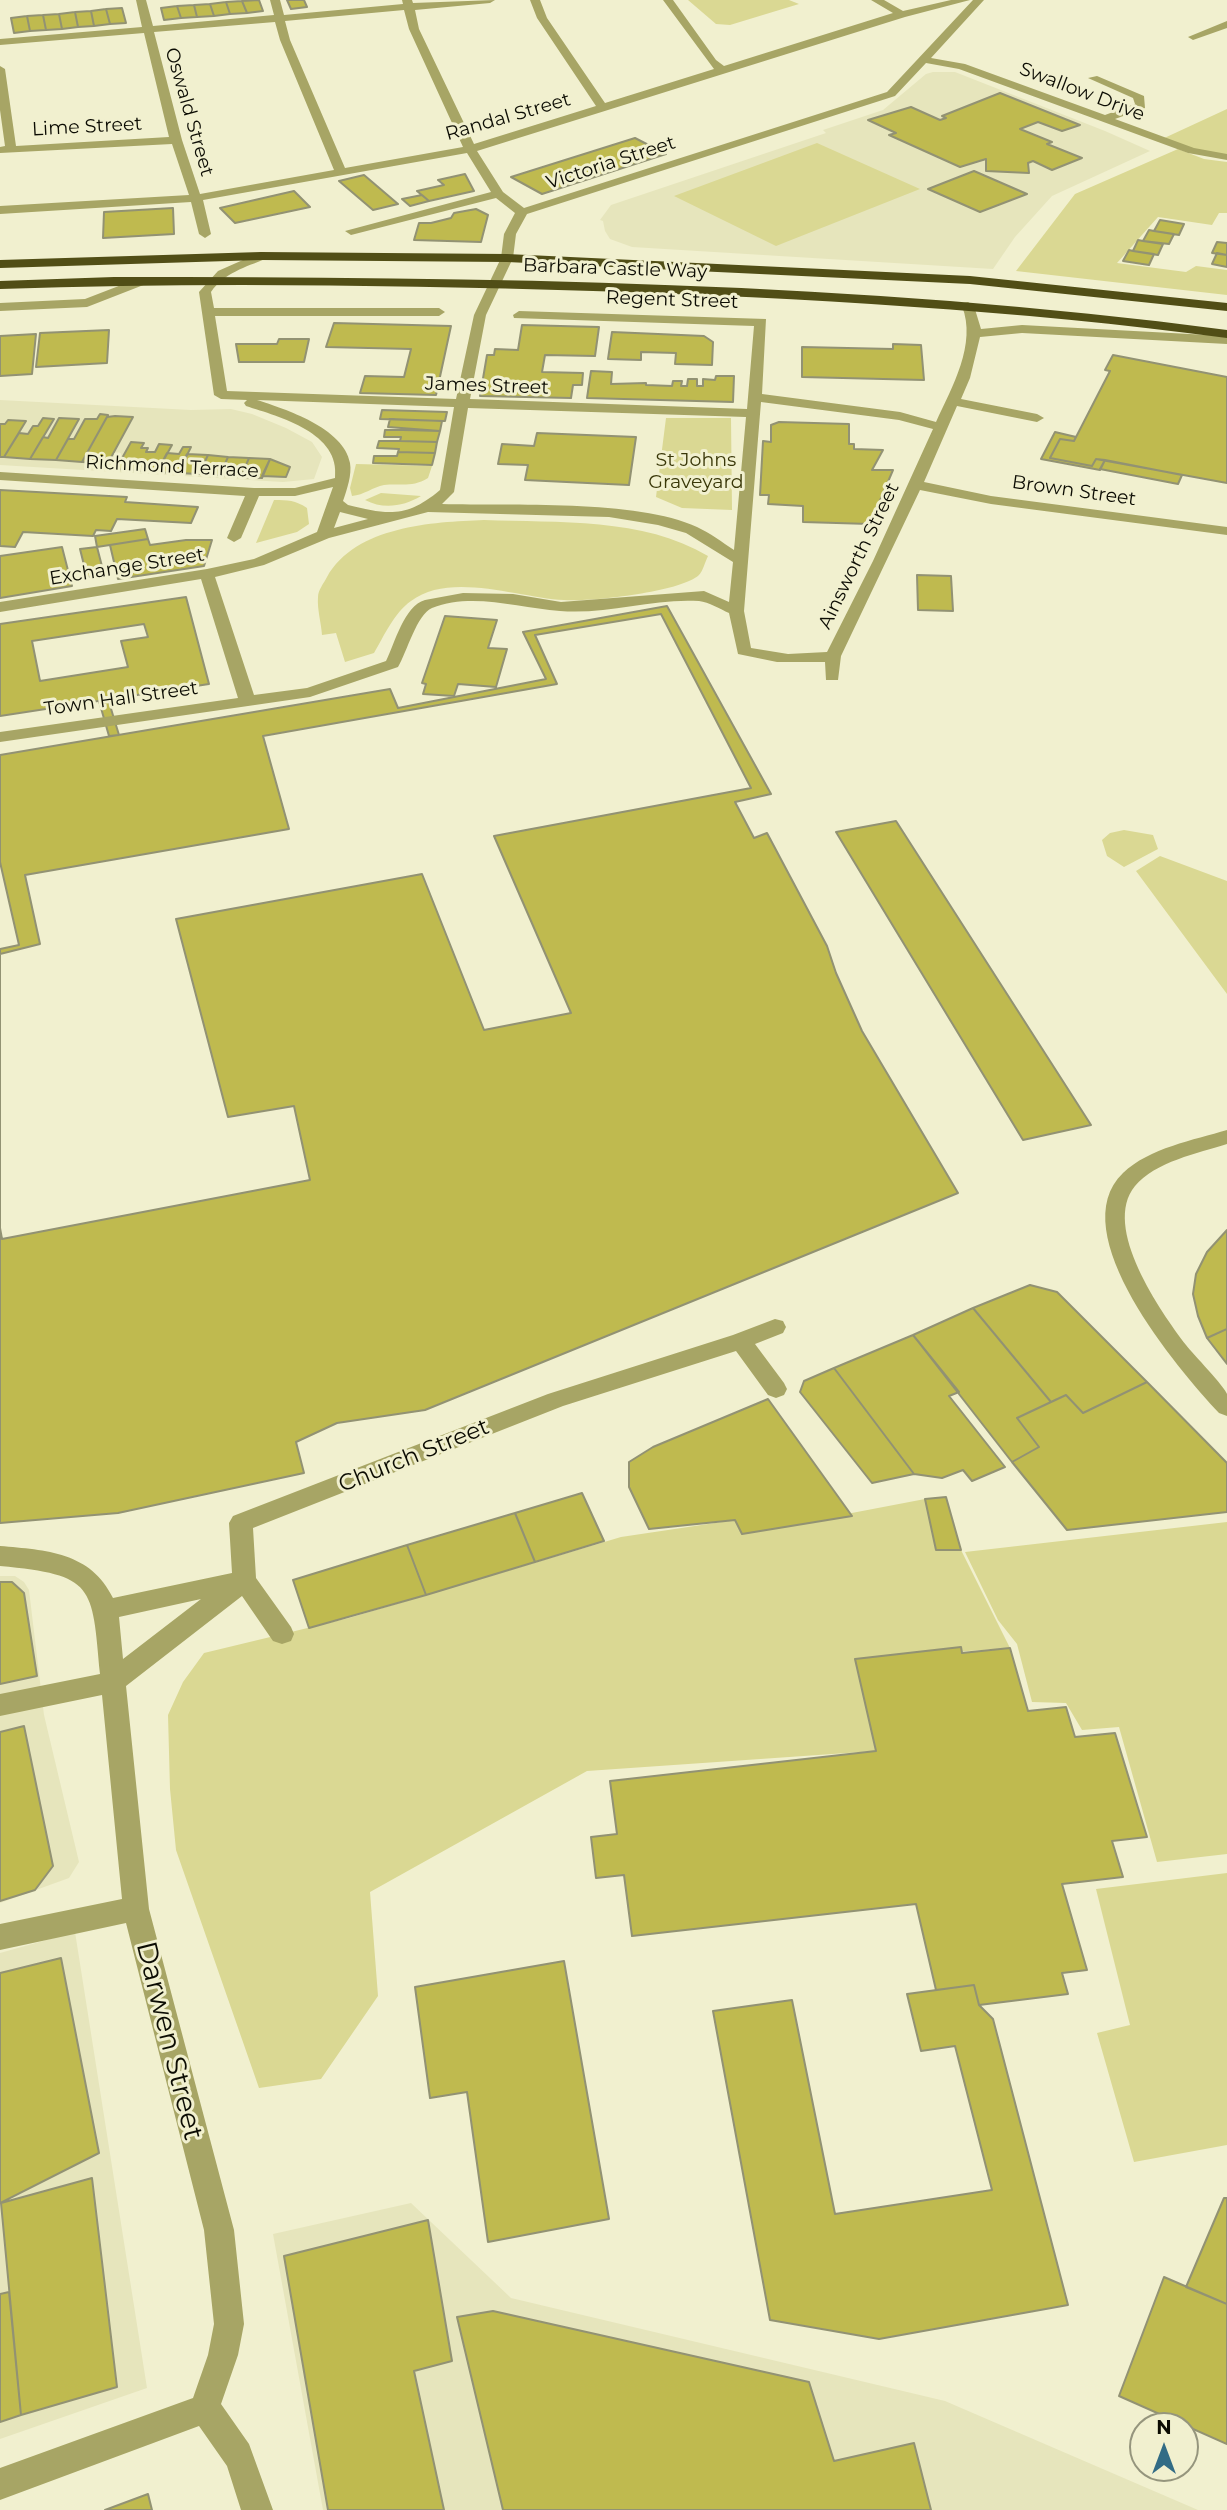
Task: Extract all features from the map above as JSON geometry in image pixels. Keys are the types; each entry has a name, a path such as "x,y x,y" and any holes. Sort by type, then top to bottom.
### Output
{"highway":[{"name":"Barbara Castle Way","path":"0,264 261,256 634,264 970,280 1227,307"},
{"path":"505,263 519,275 650,281 707,290"},
{"path":"634,264 714,275 928,288 954,294 968,306"},
{"name":"Barbara Castle Way","path":"0,285 211,281 493,284 707,290 968,306 1114,319 1227,334"}],"street":[{"name":"Oswald Street","path":"142,0 176,140 205,234"},
{"path":"275,0 285,40 340,171"},
{"path":"0,42 408,3 490,0"},
{"path":"536,0 542,18 603,108"},
{"path":"668,0 712,62 722,70"},
{"path":"876,0 902,13"},
{"name":"Randal Street","path":"0,210 196,198 470,149 902,13 965,0"},
{"name":"Victoria Street","path":"428,508 447,492 480,315 505,263 510,234 522,212 891,94 979,0"},
{"path":"408,3 414,29 470,149 498,194 522,212"},
{"path":"929,8 947,13 959,21"},
{"path":"1193,37 1227,24"},
{"name":"Swallow Drive","path":"925,60 961,66 1192,151 1227,157"},
{"path":"0,69 6,150"},
{"path":"1093,78 1138,96 1141,106 1104,119"},
{"name":"Lime Street","path":"6,150 176,140"},
{"path":"351,231 498,194"},
{"path":"369,226 381,236"},
{"path":"261,256 211,281 205,292 221,395 282,415 327,438 340,452 344,461 341,481 324,536"},
{"path":"0,307 87,303 142,281"},
{"path":"403,312 405,297"},
{"name":"Ainsworth Street","path":"753,397 736,611 744,651 769,658 799,660 833,656 916,485 963,378 974,334 974,321 968,306"},
{"name":"Regent Street","path":"519,315 551,311 761,322 753,397"},
{"path":"206,312 439,312"},
{"path":"974,334 1022,329 1227,340"},
{"name":"James Street","path":"221,395 752,412"},
{"path":"753,397 900,416 940,427"},
{"path":"952,401 1037,418"},
{"name":"Richmond Terrace","path":"0,476 254,492 295,492 341,481"},
{"name":"Brown Street","path":"916,485 991,500 1227,531"},
{"path":"234,538 254,492"},
{"path":"335,501 343,508 388,519"},
{"name":"Exchange Street","path":"0,607 207,574 259,562 324,536 428,508 609,513 660,521 691,530 740,560"},
{"path":"207,574 248,702"},
{"name":"Town Hall Street","path":"0,737 310,692 392,664 411,619 425,605 450,600 513,600 561,607 704,596 736,611"},
{"path":"832,677 833,656"},
{"path":"1227,1137 1139,1171 1123,1186 1118,1202 1117,1222 1123,1261 1158,1325 1202,1382 1227,1406"},
{"name":"Church Street","path":"244,1580 241,1523 556,1400 741,1341 775,1327"},
{"path":"741,1341 776,1389"},
{"name":"Darwen Street","path":"0,1556 36,1559 69,1568 93,1585 113,1608 136,1909 219,2230 229,2323 223,2355 204,2409"},
{"path":"113,1608 244,1580"},
{"path":"244,1580 282,1634"},
{"path":"0,1706 119,1676 244,1580"},
{"path":"0,1937 136,1909"},
{"path":"0,2484 204,2409 221,2425 234,2446 251,2487 257,2510"}],"shaded area":[{"path":"955,72 1150,151 1052,196 1015,237 993,269 632,247 610,239 605,231 603,221 600,220 611,205 826,133 823,130 883,110 926,74"},
{"path":"0,400 191,410 231,409 252,414 286,428 312,442 322,457 314,479 283,482 0,465"},
{"path":"0,1576 15,1576 24,1582 29,1590 44,1715 79,1862 69,1878 0,1903"},
{"path":"75,1932 147,2388 0,2439 0,1953"},
{"path":"411,2203 511,2298 945,2401 1198,2510 323,2510 273,2234"}],"green space":[{"path":"688,0 789,0 799,4 730,25 716,24"},
{"path":"1227,109 1227,157 1160,140"},
{"path":"817,143 920,189 776,246 674,196"},
{"path":"1178,149 1204,159 1227,162 1227,213 1219,213 1212,225 1158,217 1117,263 1186,272 1196,266 1227,270 1227,295 1016,271 1075,194"},
{"name":"St Johns Graveyard","path":"666,418 731,418 732,510 682,508 656,497"},
{"path":"356,464 432,466 428,478 422,481 384,485 352,496 350,488"},
{"path":"381,493 421,496 394,506 365,500"},
{"path":"274,500 291,501 307,508 309,524 297,532 256,543"},
{"path":"484,520 570,522 628,528 683,543 708,556 699,575 689,581 655,591 613,597 564,600 465,587 427,592 399,612 374,653 345,662 336,633 322,635 318,606 320,589 340,560 356,547 397,530 419,525"},
{"path":"1124,830 1153,835 1158,849 1124,867 1107,856 1102,840 1110,833"},
{"path":"1160,856 1227,881 1227,994 1136,871"},
{"path":"925,1499 936,1550 961,1550 1010,1648 856,1659 876,1751 587,1771 370,1892 378,1996 321,2079 259,2088 176,1850 170,1789 168,1715 183,1682 204,1653 349,1618 621,1537 735,1520 742,1534"},
{"path":"1227,1522 1227,1854 1157,1862 1119,1727 1082,1730 1066,1703 1032,1702 1017,1644 998,1620 965,1552"},
{"path":"1227,1873 1227,2145 1134,2162 1097,2033 1130,2025 1096,1889"}],"building":[{"path":"259,0 263,11 247,13 242,1"},
{"path":"287,0 304,0 307,7 291,9"},
{"path":"242,1 247,13 230,14 226,2"},
{"path":"226,2 230,14 214,16 210,4"},
{"path":"210,4 214,16 197,17 194,5"},
{"path":"194,5 197,17 181,18 177,6"},
{"path":"177,6 181,18 164,20 161,8"},
{"path":"122,8 126,23 110,24 106,9"},
{"path":"106,9 110,24 94,26 91,11"},
{"path":"91,11 94,26 78,27 75,12"},
{"path":"75,12 78,27 62,29 59,14"},
{"path":"59,14 62,29 46,30 43,15"},
{"path":"43,15 46,30 30,31 27,16"},
{"path":"27,16 30,31 14,33 11,18"},
{"path":"1000,93 1080,125 1062,131 1038,122 1020,129 1052,142 1047,144 1082,158 1052,170 1033,161 1028,163 1029,173 986,171 986,159 960,167 889,135 896,133 868,120 911,107 940,120 946,118 942,116"},
{"path":"635,138 666,154 542,194 511,177"},
{"path":"974,171 1027,194 980,212 928,189"},
{"path":"465,174 474,191 429,201 417,191 444,185 438,180"},
{"path":"364,175 398,204 373,210 339,181"},
{"path":"294,191 310,207 235,223 220,208"},
{"path":"422,195 429,201 410,206 402,199"},
{"path":"173,208 174,234 103,238 104,212"},
{"path":"476,209 488,215 481,242 414,240 419,223 431,223 451,218 454,213"},
{"path":"1160,220 1184,224 1179,235 1154,231"},
{"path":"1149,230 1174,234 1169,244 1143,241"},
{"path":"1138,240 1163,244 1158,255 1133,251"},
{"path":"1217,242 1227,243 1227,255 1212,253"},
{"path":"1129,250 1154,254 1149,265 1123,261"},
{"path":"1217,253 1227,255 1227,267 1212,264"},
{"path":"334,323 451,326 436,395 360,393 365,376 404,377 411,349 326,347"},
{"path":"522,325 599,327 595,356 545,355 542,372 583,373 582,385 573,385 571,398 480,396 487,355 494,355 495,349 518,350"},
{"path":"109,330 107,363 36,367 40,333"},
{"path":"612,332 704,336 713,342 712,365 675,364 676,353 641,352 641,360 608,359"},
{"path":"36,334 32,374 0,376 0,336"},
{"path":"279,339 309,339 304,362 239,362 236,344 277,344"},
{"path":"893,344 921,345 924,380 802,377 802,347 893,349"},
{"path":"1113,355 1227,377 1227,483 1096,459 1092,466 1050,458 1060,439 1074,441 1110,371 1105,370"},
{"path":"591,371 612,372 611,384 646,383 672,386 673,381 682,381 681,386 687,386 688,379 697,379 697,386 703,386 703,379 715,380 716,376 734,376 733,402 587,398"},
{"path":"382,410 447,412 445,421 380,419"},
{"path":"100,414 108,415 82,462 56,460 68,439 74,439 85,419 97,419"},
{"path":"107,417 133,417 108,463 82,462"},
{"path":"43,418 54,419 30,459 4,457 19,433 28,434"},
{"path":"59,418 79,419 56,460 30,459 43,437 48,438"},
{"path":"390,419 442,421 440,431 388,427"},
{"path":"8,420 26,421 4,457 0,457 0,424 5,424"},
{"path":"779,422 849,424 849,444 854,444 854,449 883,450 872,470 893,470 870,524 803,522 803,506 768,504 769,495 760,495 763,441 771,442 771,425"},
{"path":"385,430 440,431 437,442 400,441 401,437 384,437"},
{"path":"1055,432 1076,437 1074,441 1060,439 1050,458 1092,466 1096,459 1105,460 1100,470 1041,459"},
{"path":"537,433 636,437 629,485 525,480 528,465 498,464 502,444 534,446"},
{"path":"379,441 437,442 435,453 398,452 399,449 377,448"},
{"path":"131,442 144,443 141,448 148,448 146,452 155,452 159,444 172,445 157,472 116,469"},
{"path":"183,447 191,447 178,473 157,472 167,453 179,454"},
{"path":"398,452 435,453 432,465 373,463 374,456 397,456"},
{"path":"187,454 208,455 199,474 178,473"},
{"path":"208,455 228,457 220,475 199,474"},
{"path":"228,457 249,458 241,477 220,475"},
{"path":"249,458 270,459 262,478 241,477"},
{"path":"270,459 290,467 286,477 262,476"},
{"path":"1105,460 1182,475 1178,484 1100,469"},
{"path":"0,490 127,497 125,502 198,507 191,523 117,519 111,531 96,530 93,536 23,532 15,547 0,546"},
{"path":"145,529 148,539 97,547 95,536"},
{"path":"148,539 150,545 212,540 204,566 118,579 110,545"},
{"path":"62,547 72,586 0,598 0,556"},
{"path":"97,547 104,574 87,577 80,549"},
{"path":"917,575 951,576 953,611 918,610"},
{"path":"186,597 209,684 0,716 0,624","holes":["144,624 148,637 121,641 128,667 40,681 32,641"]},
{"path":"667,606 771,794 735,802 754,838 767,833 827,946 862,1031 958,1193 425,1410 337,1423 296,1442 304,1473 118,1513 0,1523 0,949 19,945 0,862 0,755 390,689 398,708 546,679 523,632"},
{"path":"661,614 751,788 494,836 571,1013 484,1030 422,874 176,919 228,1117 294,1106 310,1180 2,1239 0,954 40,944 25,875 289,829 263,736 557,684 535,635"},
{"path":"445,616 497,620 488,648 507,649 496,687 458,684 454,696 423,694 426,684 422,683"},
{"path":"108,699 119,735 109,736 99,701"},
{"path":"896,821 1091,1125 1023,1140 836,832"},
{"path":"1227,1230 1227,1329 1207,1338 1193,1294 1196,1274 1207,1252"},
{"path":"1030,1285 1057,1292 1147,1382 1083,1413 1066,1395 1051,1402 973,1308"},
{"path":"973,1308 1051,1402 1017,1418 1039,1447 1012,1462 913,1335"},
{"path":"1227,1329 1227,1364 1207,1338"},
{"path":"913,1335 959,1392 949,1396 1005,1467 972,1481 963,1470 942,1478 914,1474 834,1368"},
{"path":"834,1368 914,1474 872,1483 800,1392 804,1381"},
{"path":"1147,1382 1227,1463 1227,1512 1067,1530 1012,1462 1039,1447 1017,1418 1066,1395 1083,1413"},
{"path":"768,1399 852,1516 742,1534 735,1520 649,1529 629,1487 629,1462 653,1447"},
{"path":"582,1493 604,1541 535,1562 515,1513"},
{"path":"946,1497 961,1550 936,1550 925,1499"},
{"path":"515,1513 535,1562 426,1595 407,1545"},
{"path":"407,1545 426,1595 309,1628 293,1580"},
{"path":"0,1582 12,1582 24,1593 37,1676 0,1684"},
{"path":"961,1647 962,1653 1010,1648 1028,1711 1066,1707 1075,1737 1115,1733 1147,1837 1112,1841 1123,1877 1062,1884 1087,1970 1062,1973 1068,1994 979,2005 974,1985 936,1990 916,1904 632,1936 624,1875 596,1878 591,1837 617,1834 610,1781 876,1751 855,1659"},
{"path":"24,1726 53,1866 35,1890 0,1901 0,1732"},
{"path":"61,1958 99,2153 0,2203 0,1973"},
{"path":"564,1961 609,2219 488,2242 467,2092 430,2098 415,1987"},
{"path":"974,1985 979,2005 993,2019 1068,2305 879,2339 770,2320 713,2011 792,2000 835,2214 992,2190 955,2046 921,2051 907,1994"},
{"path":"92,2178 117,2387 21,2415 1,2203"},
{"path":"1224,2198 1227,2198 1227,2304 1186,2287"},
{"path":"428,2220 452,2361 414,2371 444,2510 328,2510 284,2256"},
{"path":"1164,2277 1227,2304 1227,2444 1199,2432 1199,2412 1155,2412 1119,2396"},
{"path":"9,2292 21,2415 0,2422 0,2294"},
{"path":"493,2311 809,2382 834,2461 914,2443 931,2510 503,2510 457,2317"},
{"path":"148,2494 152,2510 105,2510"}]}
